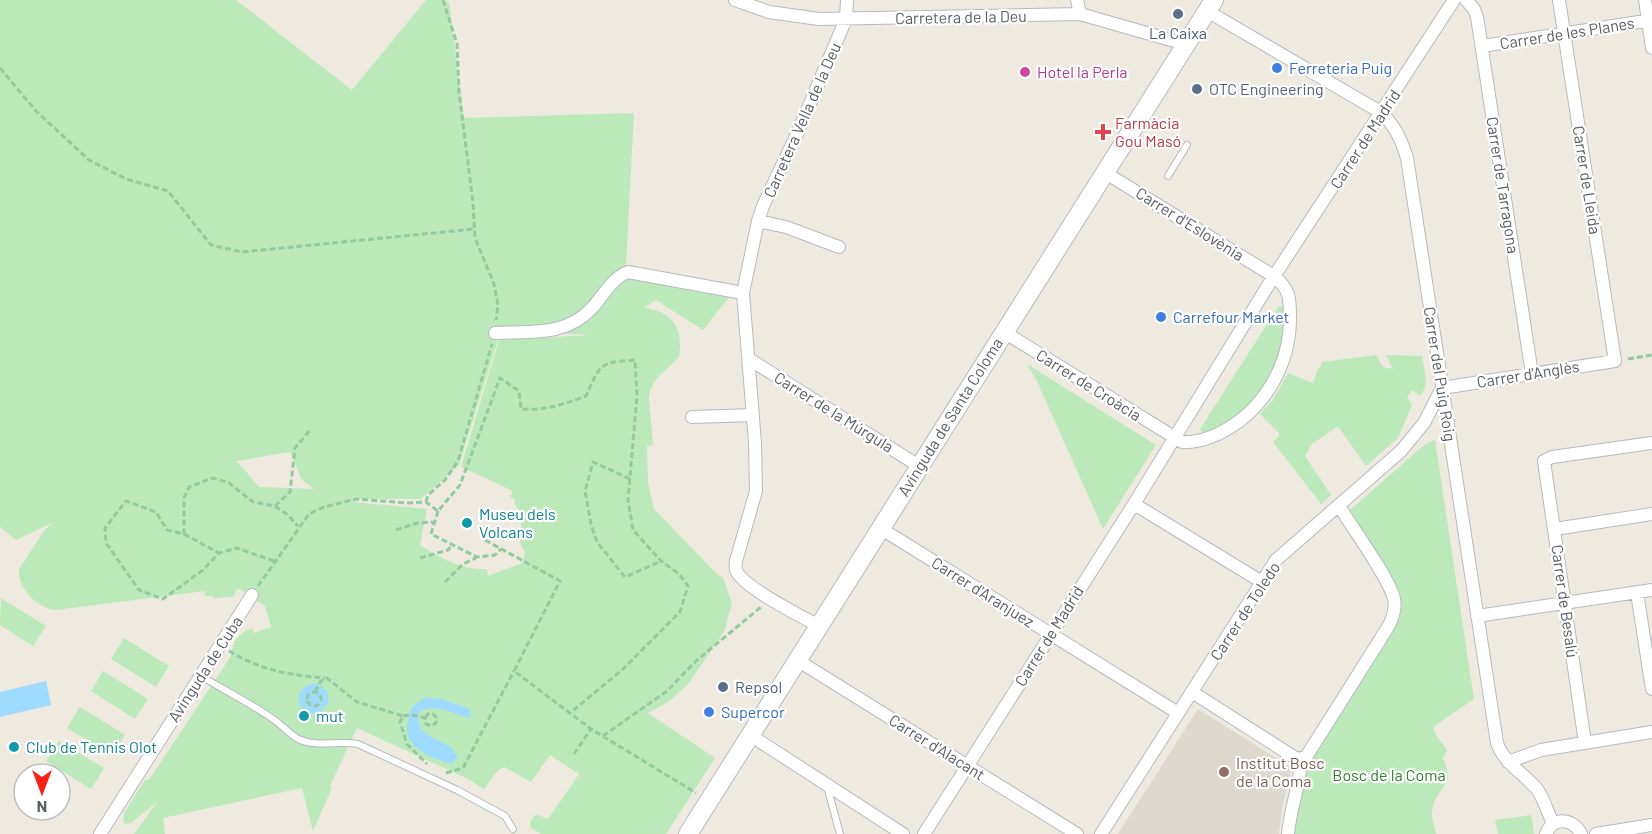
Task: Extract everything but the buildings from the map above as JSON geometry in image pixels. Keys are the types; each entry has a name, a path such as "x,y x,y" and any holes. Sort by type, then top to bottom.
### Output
{"main road":[{"name":"Avinguda de Santa Coloma","path":"688,834 1210,5"}],"street":[{"name":"Carretera de la Deu","path":"735,0 769,12 819,19 1080,14 1185,44"},
{"path":"846,19 847,0"},
{"path":"1077,0 1080,14"},
{"name":"Carrer de Madrid","path":"924,834 1275,277 1454,0"},
{"name":"Carrer de Tarragona","path":"1466,0 1476,13 1482,46 1532,374"},
{"name":"Carrer de Lleida","path":"1560,0 1615,361"},
{"path":"1645,0 1650,21 1652,48"},
{"name":"Carrer del Puig Roig","path":"1210,5 1382,113 1395,127 1407,158 1497,743 1509,762 1539,793 1550,829"},
{"name":"Carretera Vella de la Deu","path":"819,626 754,588 736,570 736,561 756,496 753,415 743,293 758,221 846,19"},
{"name":"Carrer de les Planes","path":"1482,46 1650,21"},
{"name":"Carrer d'Eslovènia","path":"1104,172 1275,277"},
{"name":"Carretera Vella de la Deu","path":"758,221 786,227 839,247"},
{"path":"495,333 547,331 566,327 587,313 619,277 628,272 743,293"},
{"path":"1174,438 1182,442 1193,442 1204,440 1229,428 1258,404 1273,382 1286,350 1290,323 1286,286 1275,277"},
{"name":"Carrer de Croàcia","path":"1004,332 1174,438"},
{"name":"Carrer de la Múrgula","path":"749,359 919,466"},
{"name":"Carrer d'Anglès","path":"1442,388 1615,361"},
{"name":"Carrer de Toledo","path":"1101,834 1276,560 1401,452 1424,423 1442,388"},
{"path":"692,417 753,415"},
{"name":"Carrer de Besalú","path":"1585,743 1545,459 1652,443"},
{"path":"1134,504 1262,582"},
{"path":"1288,834 1304,758 1393,618 1394,600 1388,584 1339,506"},
{"path":"1555,529 1652,514"},
{"name":"Carrer d'Aranjuez","path":"880,528 1178,713"},
{"path":"1477,616 1652,590"},
{"path":"1637,593 1652,689"},
{"name":"Avinguda de Cuba","path":"100,834 252,595"},
{"name":"Carrer d'Alacant","path":"797,660 1077,834"},
{"path":"1192,692 1304,758"},
{"path":"1509,762 1541,750 1652,732"},
{"path":"750,735 903,834"},
{"path":"1550,829 1562,821 1568,821 1577,826 1581,834"},
{"path":"1596,834 1652,825"}],"lane":[{"path":"1168,176 1186,145"},
{"path":"200,676 273,719 298,739 334,745 347,742 358,744 505,816 513,829"},
{"path":"826,783 840,834"}],"path":[{"path":"426,502 428,495 445,480 458,461 495,333 498,305 494,284 475,238 459,92 457,44 443,0"},
{"path":"0,68 36,111 89,160 126,178 168,191 211,245 242,252 474,229"},
{"path":"1615,361 1652,355"},
{"path":"477,557 431,534 438,511 460,485 500,378 519,391 521,409 537,410 586,396 598,370 609,362 635,360 638,396 628,500 633,530 662,561 679,574 688,586 680,612 622,670 570,713"},
{"path":"275,506 290,492 295,448 310,430"},
{"path":"630,478 593,462 585,491 597,542 625,577 662,561"},
{"path":"184,534 184,498 189,487 213,478 229,483 253,502 275,506 298,526"},
{"path":"252,595 298,526 309,514 324,507 356,499 413,504 426,502 438,511"},
{"path":"219,553 184,534 167,530 156,512 126,501 105,528 106,543 138,590 163,599 203,570 219,553 237,548 274,561"},
{"path":"396,530 417,523 434,522"},
{"path":"444,773 463,768 560,581 485,540"},
{"path":"420,558 448,549 452,545"},
{"path":"445,582 463,564 477,557 495,555 501,549"},
{"path":"603,736 667,691 705,653 772,599"},
{"path":"220,646 252,664 295,675 327,678 357,702 403,716 409,714 425,718"},
{"path":"514,671 591,729 709,801"},
{"path":"316,691 321,681 327,678"},
{"path":"316,691 321,700 318,705 312,705 308,702 307,697 310,692 316,691"},
{"path":"403,716 400,722 406,744 425,763 435,768"},
{"path":"574,754 591,729"}],"shaded area":[{"name":"Institut Bosc de la Coma","path":"1198,709 1292,768 1283,803 1279,834 1118,834"}],"green space":[{"path":"0,0 236,0 352,90 426,0 449,2 464,118 634,113 626,266 729,287 731,295 703,330 656,300 644,308 663,313 670,318 675,324 680,339 679,357 657,378 650,390 653,445 647,446 648,482 654,509 723,578 732,603 724,632 688,684 668,702 648,713 715,758 666,834 541,834 530,827 530,822 536,814 548,819 579,774 550,755 531,782 505,767 498,770 484,789 468,779 357,728 330,786 332,788 313,831 302,788 163,818 165,834 134,834 157,802 131,823 125,824 124,813 145,780 149,780 231,656 237,638 252,628 254,633 271,627 265,606 238,588 233,597 214,598 205,596 205,591 49,609 36,602 25,590 19,576 19,569 44,531 52,523 16,540 0,527","holes":["501,330 590,335 499,340 461,467 513,491 510,497 515,499 514,503 521,517 520,540 525,552 522,563 488,576 487,569 460,566 420,545 427,509 354,502 357,499 421,499 459,465","290,452 302,480 314,489 259,487 237,461"]},
{"path":"1283,306 1280,348 1266,384 1239,413 1203,434 1200,429 1278,307"},
{"path":"1376,355 1383,367 1393,369 1386,355 1422,356 1426,378 1425,388 1420,396 1412,390 1407,397 1412,405 1398,438 1366,466 1338,426 1312,444 1305,456 1331,495 1321,504 1273,442 1279,433 1260,414 1273,400 1288,373 1313,383 1322,362"},
{"path":"1027,364 1156,445 1103,529 1036,379"},
{"name":"Bosc de la Coma","path":"1435,440 1474,699 1433,727 1447,751 1443,758 1448,775 1446,784 1436,798 1432,809 1436,834 1291,834 1306,767 1400,618 1401,601 1397,588 1350,510 1424,445"},
{"path":"1,598 46,626 33,646 0,625"},
{"path":"124,638 169,666 156,687 111,659"},
{"path":"103,671 148,699 135,719 91,691"},
{"path":"80,707 125,735 112,756 67,728"},
{"path":"59,741 104,768 91,789 72,777 72,762 46,761"},
{"path":"1531,815 1534,834 1498,834 1495,820"}],"water":[{"path":"46,681 51,705 0,717 0,692"},
{"path":"318,684 327,691 329,701 321,712 311,714 300,706 299,697 302,689"},
{"path":"424,698 442,699 470,709 470,718 432,708 419,712 418,720 423,730 450,747 458,757 452,764 422,752 411,741 408,734 407,726 412,707"}],"place":[{"name":"La Caixa","path":"1178,14"},
{"name":"Ferreteria Puig","path":"1277,68"},
{"name":"Hotel la Perla","path":"1025,72"},
{"name":"OTC Engineering","path":"1197,89"},
{"name":"Farmàcia Gou Masó","path":"1103,132"},
{"name":"Carrefour Market","path":"1161,317"},
{"name":"Museu dels Volcans","path":"467,523"},
{"name":"Repsol","path":"723,687"},
{"name":"Supercor","path":"709,712"},
{"name":"mut","path":"304,716"},
{"name":"Club de Tennis Olot","path":"14,747"},
{"name":"Institut Bosc de la Coma","path":"1224,772"}]}
